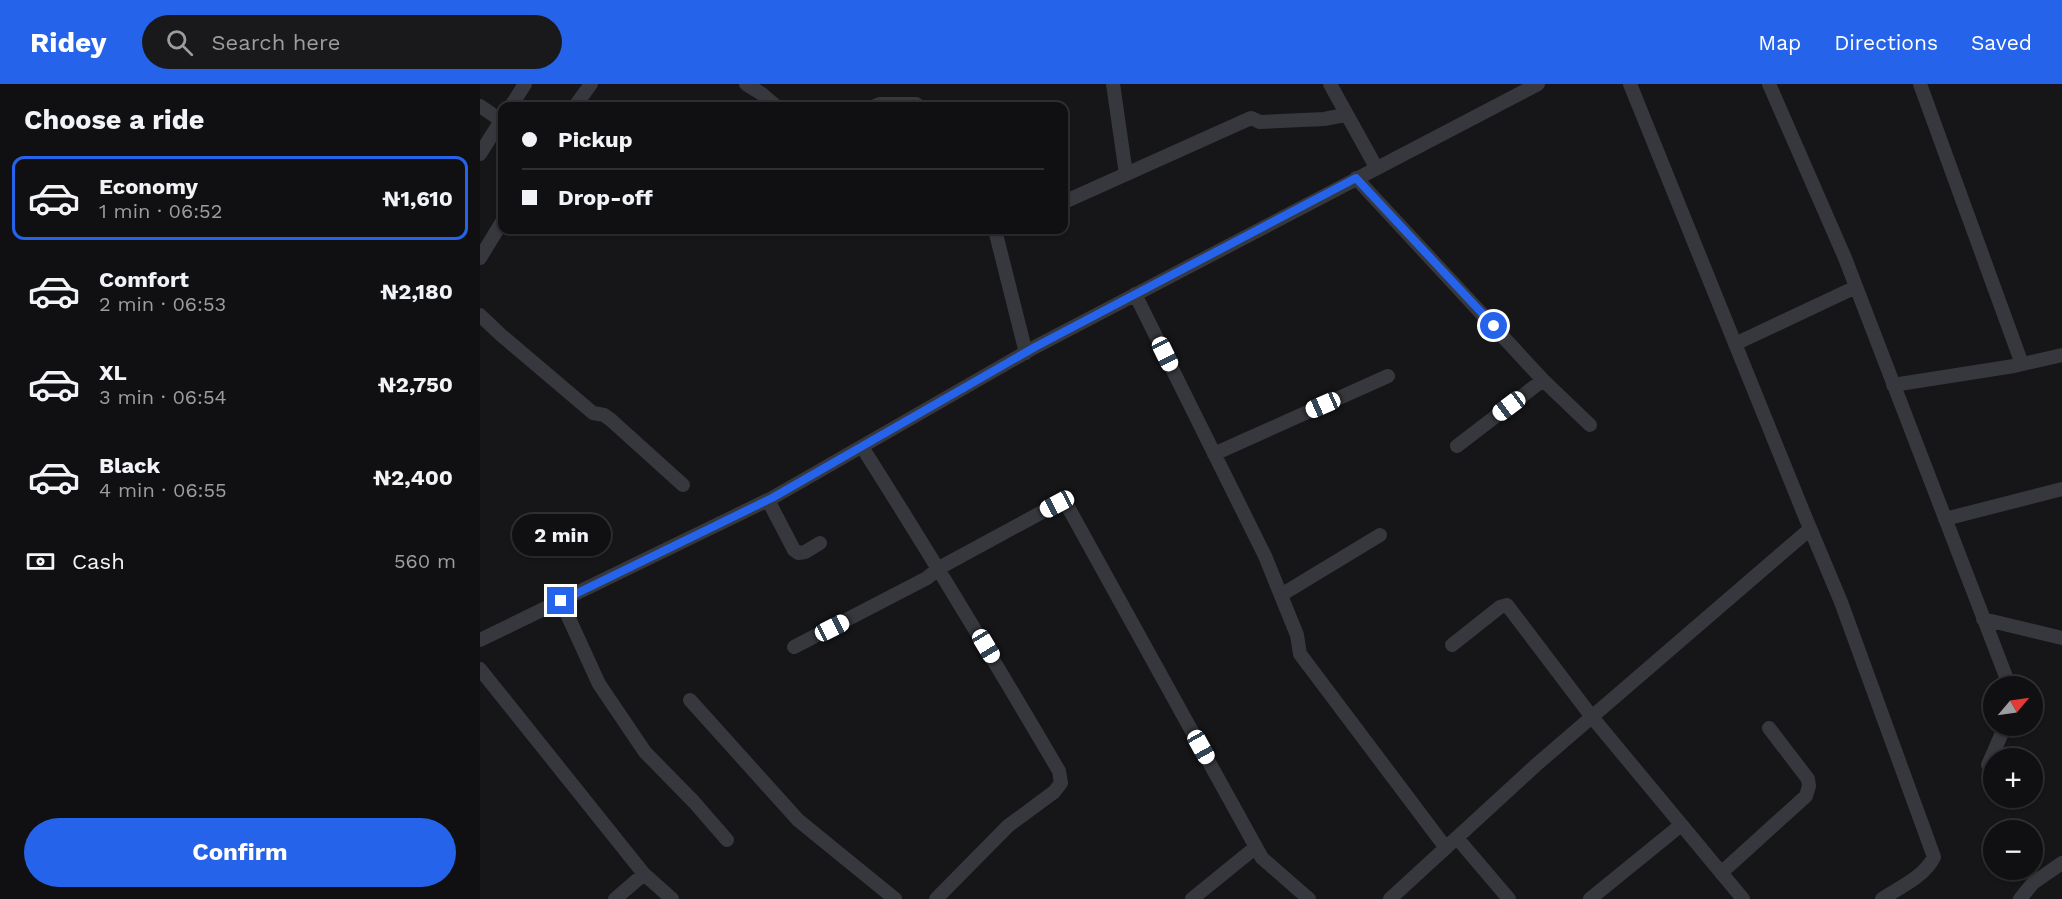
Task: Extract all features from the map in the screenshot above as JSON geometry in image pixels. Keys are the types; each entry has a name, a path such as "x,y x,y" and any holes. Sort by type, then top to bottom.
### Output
{"street":[{"path":"514,102 525,84"},
{"path":"578,102 591,84"},
{"path":"746,84 771,102"},
{"path":"1113,84 1126,174"},
{"path":"1330,84 1376,168"},
{"path":"480,640 768,500 1026,353 1538,84"},
{"path":"1630,84 1841,602 1934,856 1922,873 1882,899"},
{"path":"1769,84 1856,287 2006,676"},
{"path":"1920,84 2022,364"},
{"path":"480,106 498,117"},
{"path":"1068,200 1251,118 1260,122 1324,119 1345,115"},
{"path":"480,154 498,126"},
{"path":"1356,178 1543,380 1590,425"},
{"path":"480,258 498,229"},
{"path":"998,234 1026,353"},
{"path":"1735,344 1856,287"},
{"path":"1136,294 1265,556 1297,635 1300,654 1446,848"},
{"path":"480,315 593,412 611,420 683,485"},
{"path":"1893,385 2022,364 2062,355"},
{"path":"1214,454 1388,376"},
{"path":"1457,446 1543,380"},
{"path":"862,447 939,568 1059,771 1061,783 1054,792 1008,826 936,899"},
{"path":"1945,519 2062,489"},
{"path":"768,500 798,554 820,543"},
{"path":"794,647 927,578 939,568 1057,504 1063,503 1068,507 1256,847 1268,865 1309,899"},
{"path":"1390,899 1592,717 1810,528"},
{"path":"1281,595 1380,535"},
{"path":"561,601 599,684 645,752 727,840"},
{"path":"1452,645 1500,607 1507,605 1592,717 1743,899"},
{"path":"1983,619 2062,638"},
{"path":"480,669 644,874 672,899"},
{"path":"690,700 798,820 895,899"},
{"path":"1721,873 1806,796 1809,786 1808,778 1769,728"},
{"path":"1590,899 1681,825"},
{"path":"1457,837 1509,899"},
{"path":"1192,899 1256,847"},
{"path":"2019,899 2033,883 2062,863"},
{"path":"615,899 644,874"}],"route":[{"path":"561,601 772,498 1035,347 1356,178 1494,326"}]}
